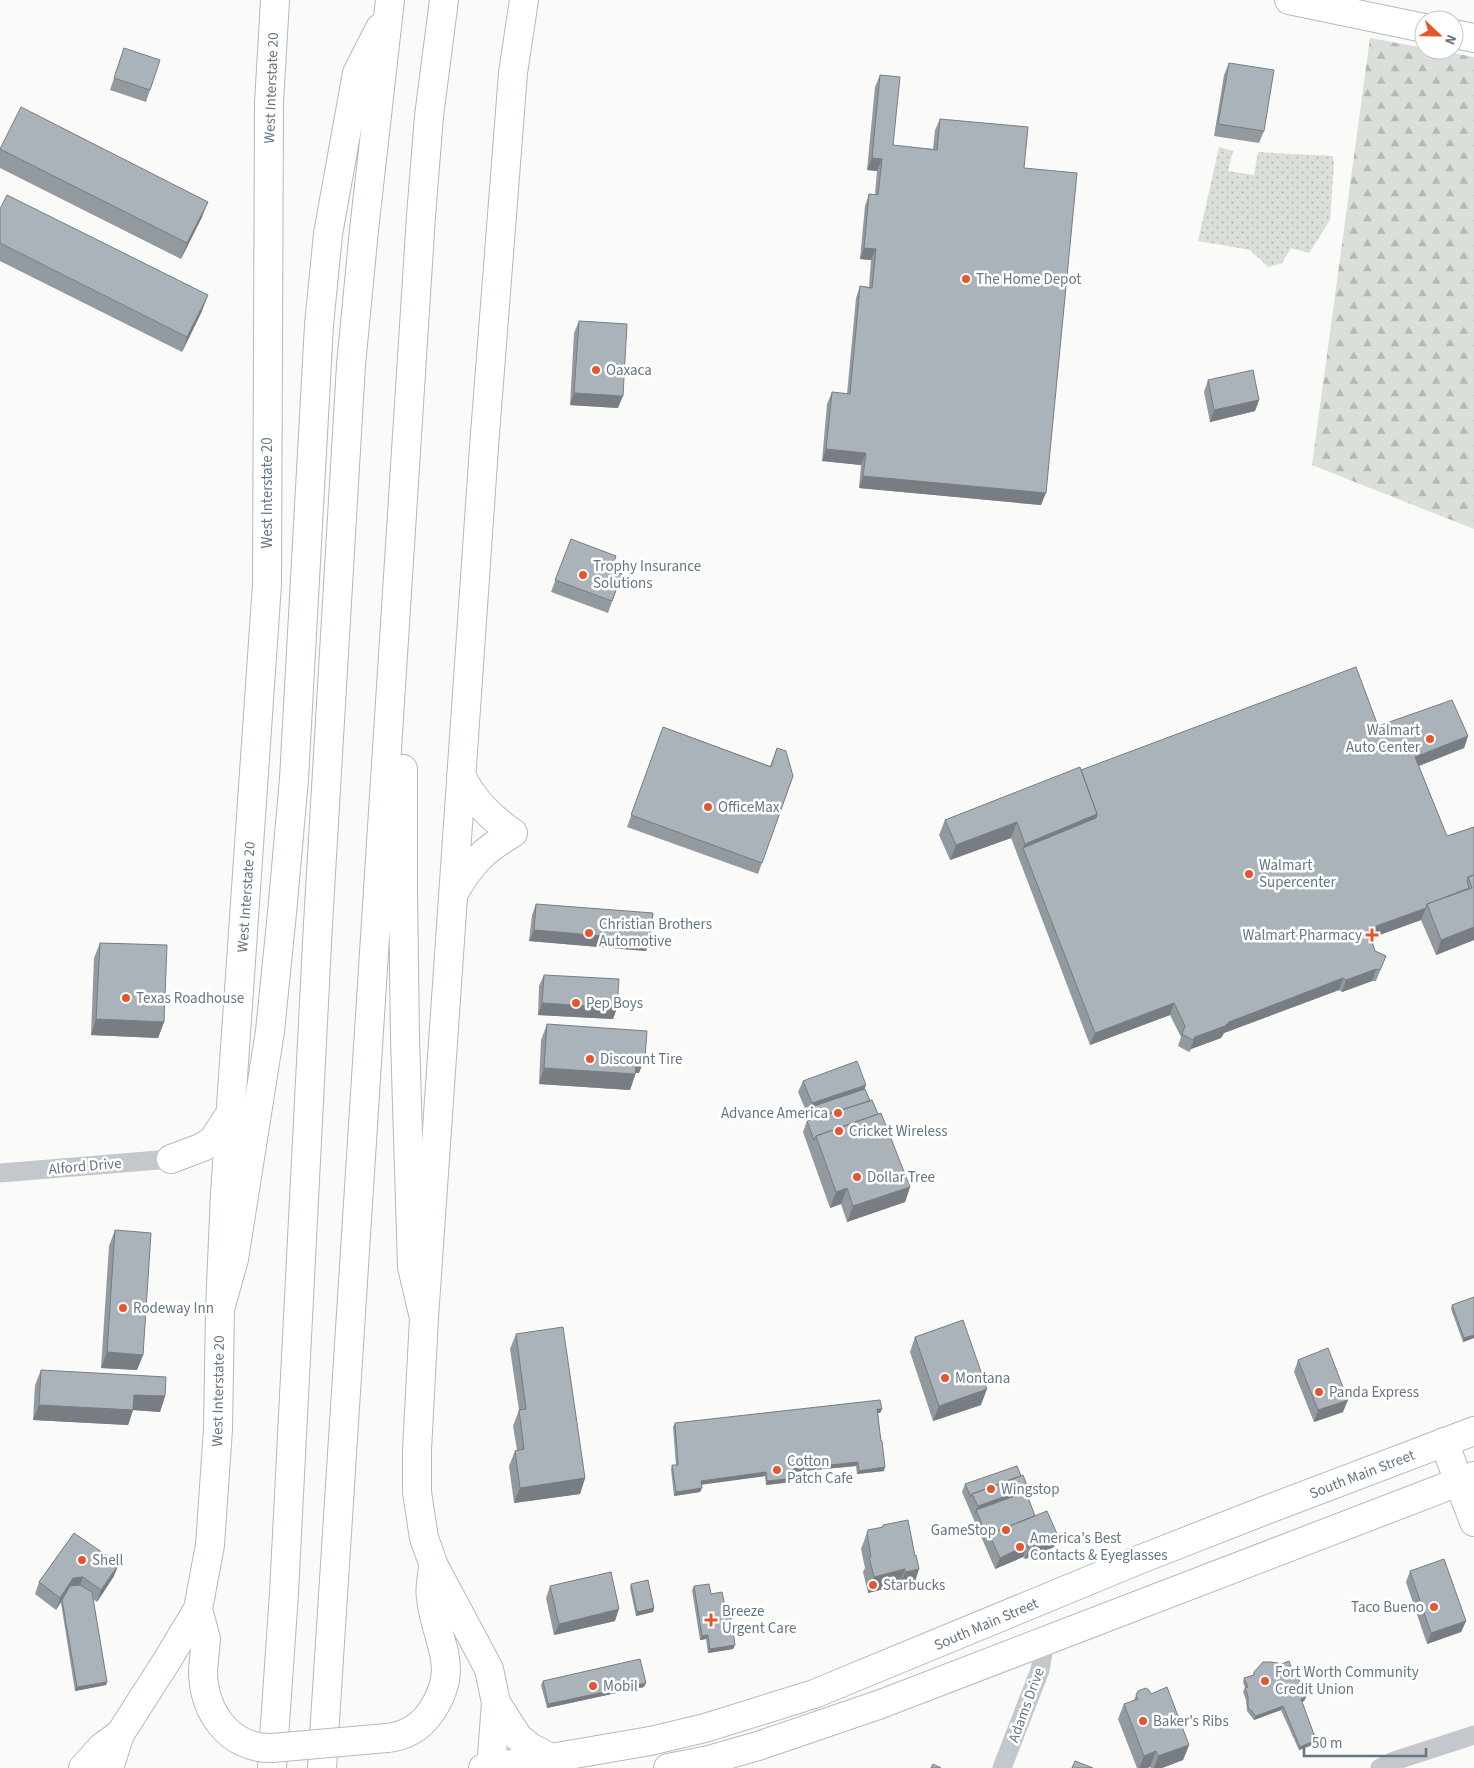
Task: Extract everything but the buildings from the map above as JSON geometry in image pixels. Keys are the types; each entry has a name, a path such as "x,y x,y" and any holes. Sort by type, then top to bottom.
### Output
{"main road":[{"name":"West Interstate 20","path":"109,1768 120,1734 198,1609 210,1546 218,1429 220,1309 225,1193 267,584 269,103 275,0"},
{"path":"322,1768 429,116 444,0"},
{"path":"491,1768 496,1703 489,1670 434,1566 424,1538 417,1492 417,1450 424,1318 461,776 512,72 524,0"},
{"path":"1289,0 1414,26"},
{"path":"220,1309 234,1259 270,1031 282,913 294,779 318,325 328,234 357,74 389,6"},
{"path":"272,1768 284,1593 318,924 351,365 389,6"},
{"path":"395,619 408,658 402,795 405,1038 412,1267 424,1318"},
{"path":"454,892 467,870 484,852 513,833 484,810 472,796 461,776"},
{"path":"171,1159 203,1147 213,1140 230,1114"},
{"path":"171,1159 210,1170 225,1193"},
{"name":"South Main Street","path":"483,1768 551,1758 705,1728 814,1694 1141,1559 1474,1431"},
{"path":"1444,1442 1467,1479 1474,1522"},
{"path":"668,1768 709,1760 758,1746 878,1705 1467,1479"},
{"path":"1045,1641 1051,1621 1059,1608 1185,1554 1266,1510"},
{"path":"198,1609 206,1639 203,1670 204,1692 216,1719 229,1732 255,1746 272,1748 403,1736 422,1723 437,1702 446,1679 445,1656 430,1597 434,1566"},
{"path":"496,1703 518,1737 530,1747 551,1758"},
{"path":"84,1768 102,1747 120,1734"}],"street":[{"name":"Alford Drive","path":"0,1173 171,1159"},
{"name":"Adams Drive","path":"1002,1768 1040,1670 1045,1641"},
{"path":"1380,1768 1394,1760 1474,1735"}],"green space":[{"path":"1370,38 1414,46 1414,60 1464,60 1464,55 1474,57 1474,529 1312,465"},
{"path":"1219,147 1233,151 1228,171 1254,175 1258,152 1333,156 1330,220 1309,253 1291,248 1282,263 1268,267 1250,250 1198,241"}],"place":[{"name":"The Home Depot","path":"966,279"},
{"name":"Oaxaca","path":"596,370"},
{"name":"Trophy Insurance Solutions","path":"583,575"},
{"name":"Walmart Auto Center","path":"1430,739"},
{"name":"OfficeMax","path":"708,807"},
{"name":"Walmart Supercenter","path":"1249,874"},
{"name":"Christian Brothers Automotive","path":"589,933"},
{"name":"Walmart Pharmacy","path":"1372,935"},
{"name":"Texas Roadhouse","path":"126,998"},
{"name":"Pep Boys","path":"576,1003"},
{"name":"Discount Tire","path":"590,1059"},
{"name":"Advance America","path":"838,1113"},
{"name":"Cricket Wireless","path":"839,1131"},
{"name":"Dollar Tree","path":"857,1177"},
{"name":"Rodeway Inn","path":"123,1308"},
{"name":"Montana","path":"945,1378"},
{"name":"Panda Express","path":"1319,1392"},
{"name":"Cotton Patch Cafe","path":"777,1470"},
{"name":"Wingstop","path":"991,1489"},
{"name":"GameStop","path":"1006,1530"},
{"name":"America's Best Contacts & Eyeglasses","path":"1020,1547"},
{"name":"Shell","path":"82,1560"},
{"name":"Starbucks","path":"873,1585"},
{"name":"Taco Bueno","path":"1434,1607"},
{"name":"Breeze Urgent Care","path":"711,1620"},
{"name":"Fort Worth Community Credit Union","path":"1265,1681"},
{"name":"Mobil","path":"593,1686"},
{"name":"Baker's Ribs","path":"1143,1721"}]}
